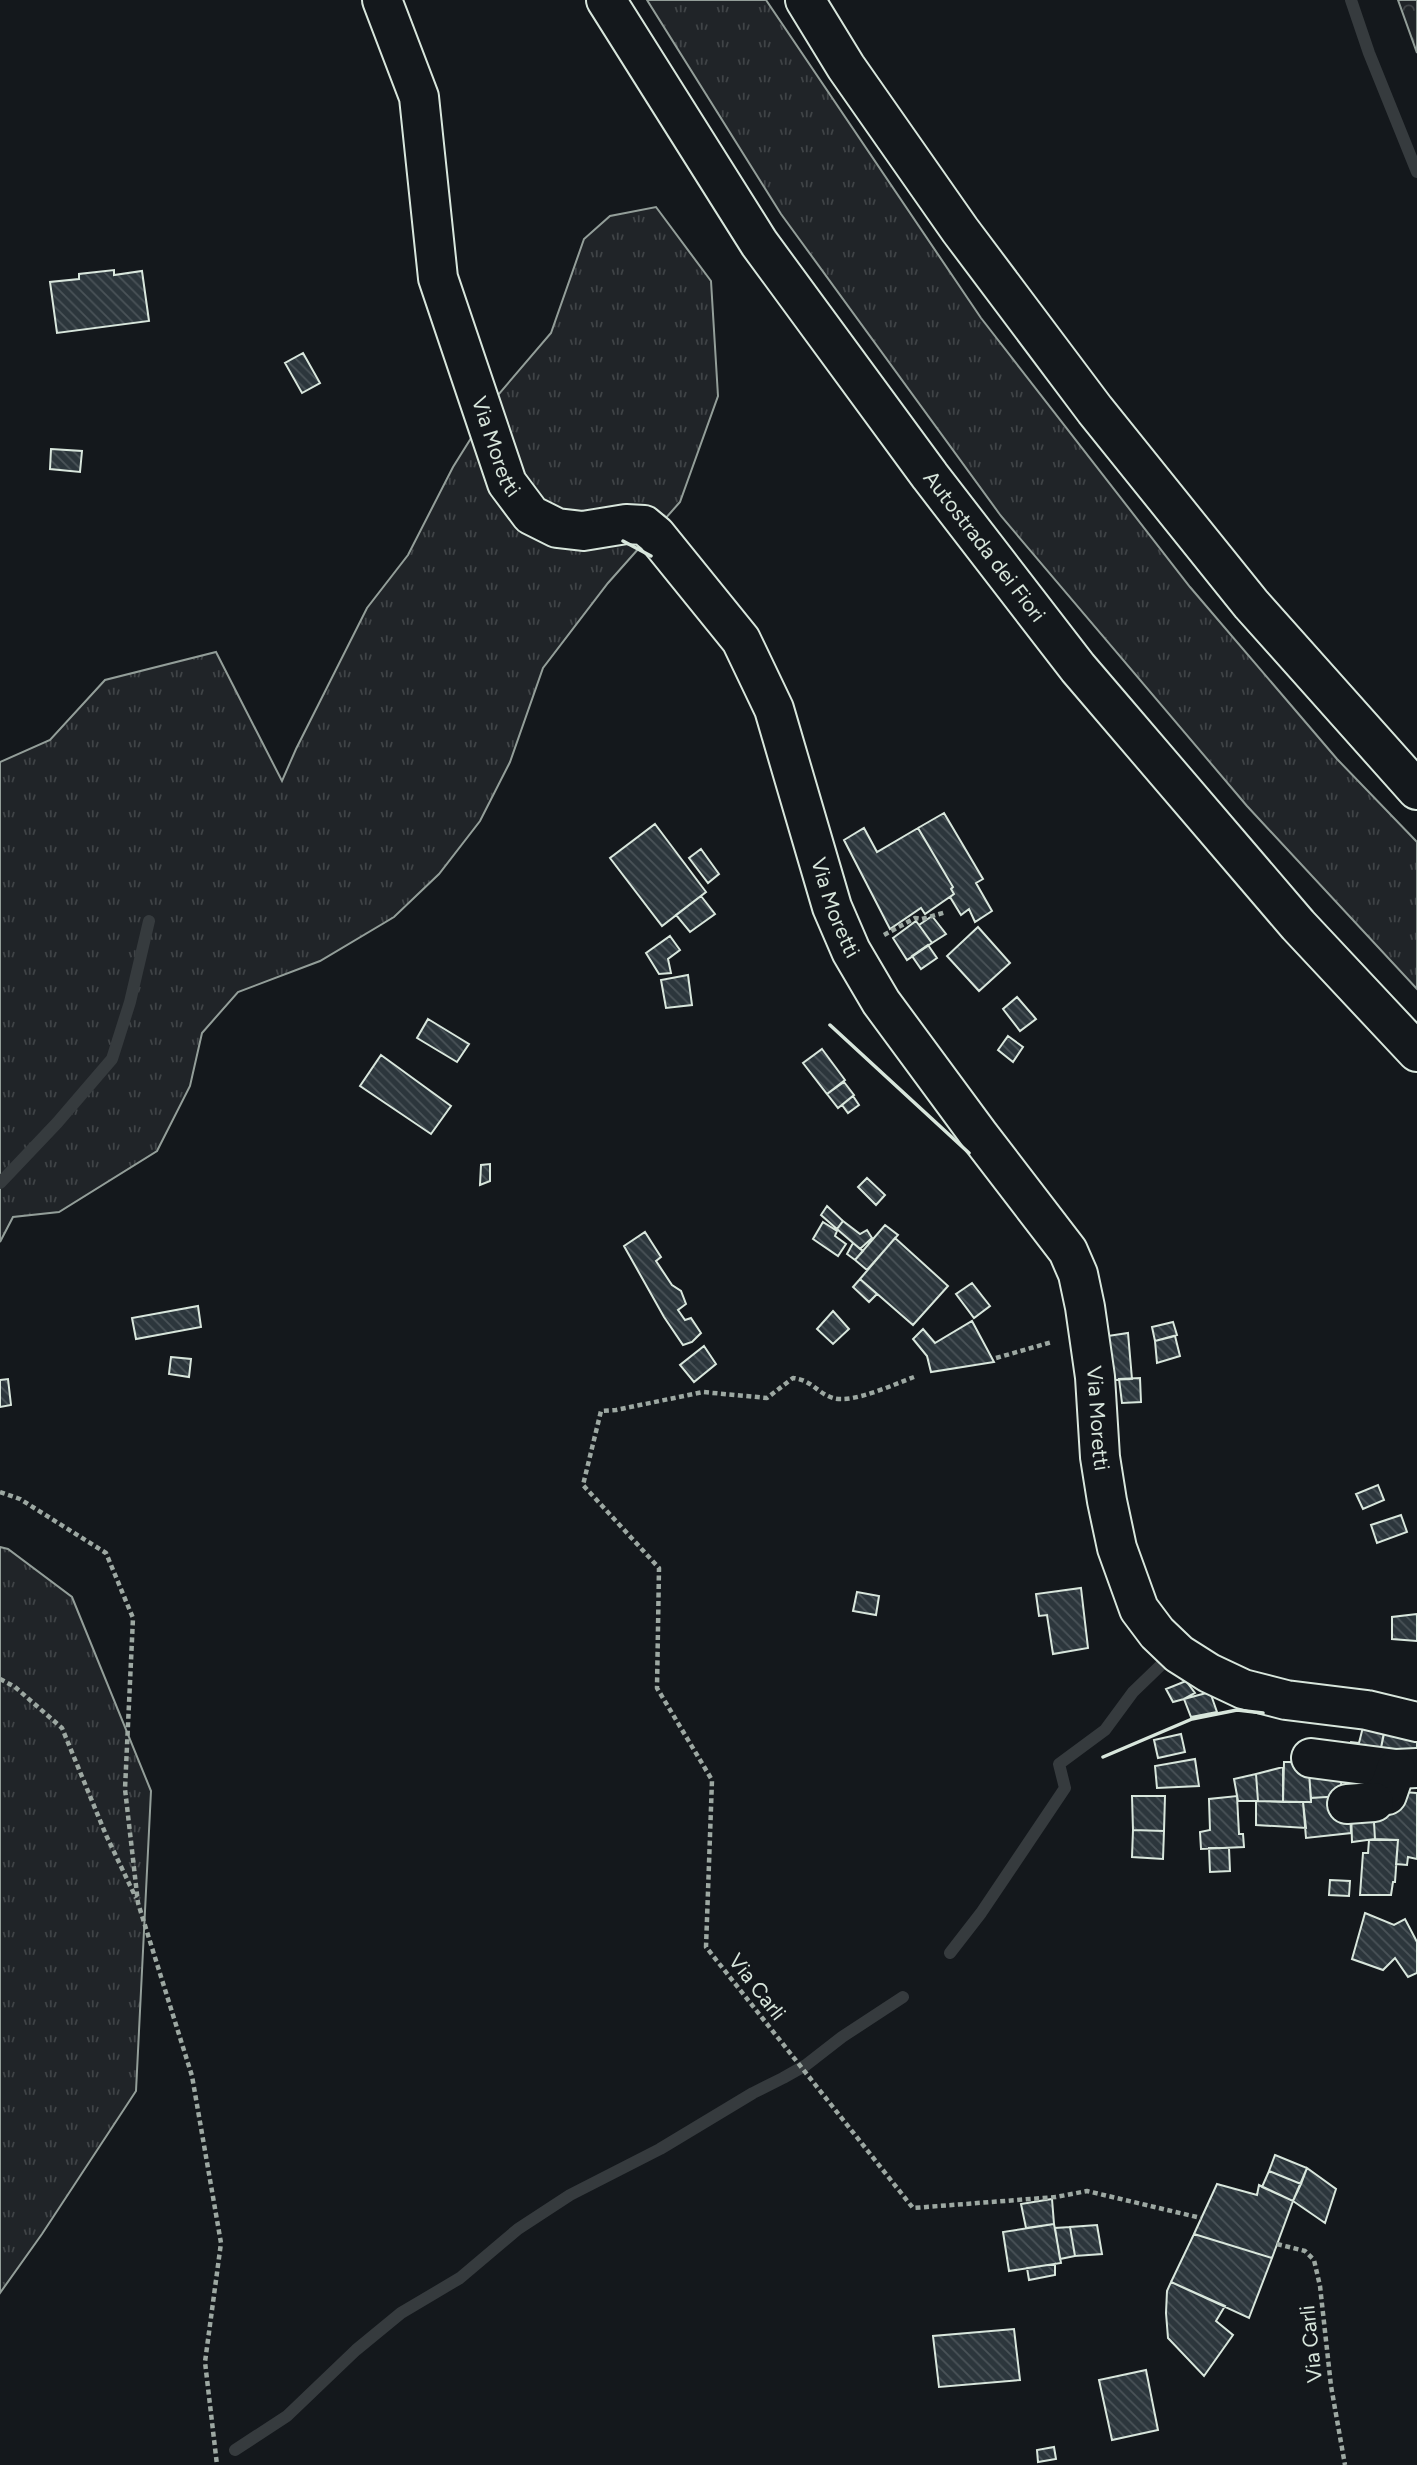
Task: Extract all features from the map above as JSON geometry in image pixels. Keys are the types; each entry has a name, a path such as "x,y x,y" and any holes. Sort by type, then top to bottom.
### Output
{"main road":[{"name":"Via Moretti","path":"382,0 419,97 422,148 438,278 507,483 531,515 557,528 583,531 626,524 643,525 656,535 741,640 774,709 832,907 854,955 881,1002 1068,1251 1078,1274 1095,1377 1100,1457 1107,1501 1117,1548 1139,1609 1157,1633 1179,1654 1209,1673 1243,1689 1286,1700 1367,1710 1411,1724"},
{"name":"Autostrada dei Fiori","path":"606,0 759,243 930,476 1078,668 1298,925 1417,1052"},
{"path":"805,0 846,67 953,219 1095,411 1251,604 1417,790"},
{"path":"1311,1758 1383,1788"}],"path":[{"path":"854,955 915,918 922,919 946,912"},
{"name":"Via Carli","path":"914,1377 866,1396 834,1398 805,1380 793,1378 766,1398 703,1392 601,1411 583,1485 659,1568 657,1688 712,1780 706,1947 913,2208 1056,2197 1087,2191 1201,2218"},
{"path":"0,1492 20,1500 106,1553 133,1618 125,1789 138,1903"},
{"path":"0,1679 15,1687 62,1728 106,1835 138,1903 192,2077 221,2243 205,2362 217,2465"},
{"name":"Via Carli","path":"1277,2244 1305,2251 1314,2260 1345,2465"}],"green space":[{"path":"647,0 766,0 981,318 1190,587 1337,759 1417,842 1417,989 1247,806 1001,516 781,214"},
{"path":"1398,0 1417,0 1417,53"},
{"path":"656,207 711,281 718,396 680,502 608,583 543,668 510,762 480,821 439,874 394,917 320,961 238,992 202,1033 190,1086 157,1151 59,1212 13,1217 0,1242 0,762 50,740 105,680 216,652 282,781 367,608 408,555 453,467 498,395 551,333 584,239 610,216"},
{"path":"0,1547 8,1549 72,1597 151,1791 136,2091 0,2293"}],"building":[{"path":"114,270 114,275 142,271 149,321 57,333 50,282 79,279 79,274"},
{"path":"303,353 320,383 302,393 285,363"},
{"path":"51,449 82,451 80,472 50,469"},
{"path":"944,813 983,879 976,883 992,911 975,922 969,909 961,915 950,897 954,894 951,889 953,887 918,828"},
{"path":"655,824 706,892 662,926 610,858"},
{"path":"864,828 877,852 918,828 953,887 951,889 954,894 925,914 921,908 890,929 844,840"},
{"path":"701,849 719,874 708,883 689,858"},
{"path":"701,896 715,914 690,932 676,915"},
{"path":"932,916 946,934 932,943 919,925"},
{"path":"916,921 932,943 907,960 893,938"},
{"path":"978,927 1010,963 979,991 947,956"},
{"path":"670,936 680,950 668,959 671,973 659,974 646,953"},
{"path":"928,945 937,958 921,969 912,956"},
{"path":"688,975 692,1005 666,1008 661,980"},
{"path":"1017,997 1036,1019 1020,1031 1003,1009"},
{"path":"428,1019 469,1044 457,1062 417,1038"},
{"path":"1008,1036 1023,1047 1013,1062 998,1050"},
{"path":"822,1049 845,1080 827,1094 803,1063"},
{"path":"381,1055 451,1106 431,1134 360,1086"},
{"path":"844,1082 854,1095 838,1108 827,1094"},
{"path":"853,1096 859,1105 848,1113 842,1105"},
{"path":"490,1164 490,1181 480,1185 481,1165"},
{"path":"867,1178 885,1195 876,1205 858,1187"},
{"path":"827,1206 843,1221 837,1229 821,1215"},
{"path":"843,1221 860,1234 867,1230 872,1238 860,1249 837,1229"},
{"path":"823,1222 837,1231 835,1236 846,1244 838,1256 813,1239"},
{"path":"885,1225 898,1235 867,1270 855,1260"},
{"path":"645,1232 661,1257 656,1261 672,1285 681,1291 686,1304 678,1310 685,1320 691,1318 701,1333 692,1342 683,1345 624,1246"},
{"path":"895,1238 948,1286 913,1325 860,1279"},
{"path":"853,1243 863,1251 855,1260 847,1254"},
{"path":"860,1279 877,1294 869,1302 853,1287"},
{"path":"972,1283 990,1306 974,1318 956,1294"},
{"path":"198,1306 201,1327 136,1339 132,1318"},
{"path":"833,1311 849,1329 833,1344 817,1329"},
{"path":"972,1321 994,1362 931,1372 927,1356 913,1339 923,1329 935,1343"},
{"path":"1173,1322 1177,1335 1155,1341 1152,1327"},
{"path":"1128,1333 1132,1379 1106,1380 1101,1337"},
{"path":"1175,1336 1180,1356 1157,1363 1155,1341"},
{"path":"704,1346 716,1364 694,1382 680,1365"},
{"path":"171,1357 191,1359 189,1377 169,1374"},
{"path":"1140,1378 1141,1402 1122,1403 1119,1379"},
{"path":"8,1379 11,1405 0,1407 0,1380"},
{"path":"1378,1485 1384,1500 1363,1509 1356,1494"},
{"path":"1401,1515 1407,1532 1377,1543 1371,1525"},
{"path":"1081,1588 1088,1648 1053,1654 1047,1615 1039,1616 1036,1594"},
{"path":"857,1592 879,1596 876,1615 853,1611"},
{"path":"1417,1614 1417,1641 1392,1639 1392,1617"},
{"path":"1186,1681 1195,1693 1173,1702 1166,1689"},
{"path":"1210,1692 1217,1712 1191,1717 1184,1699"},
{"path":"1363,1727 1384,1732 1378,1764 1347,1760 1351,1742 1359,1743"},
{"path":"1385,1729 1417,1742 1417,1756 1381,1748"},
{"path":"1181,1734 1185,1752 1158,1758 1154,1740"},
{"path":"1195,1759 1199,1786 1157,1788 1155,1766"},
{"path":"1284,1762 1302,1762 1309,1772 1311,1802 1283,1802"},
{"path":"1340,1766 1342,1796 1311,1798 1309,1772"},
{"path":"1283,1767 1283,1802 1258,1801 1256,1774"},
{"path":"1256,1774 1258,1801 1238,1801 1234,1779"},
{"path":"1403,1792 1417,1793 1417,1859 1408,1857 1407,1865 1396,1864 1398,1840 1375,1839 1373,1806"},
{"path":"1132,1796 1165,1796 1164,1831 1133,1830"},
{"path":"1237,1796 1239,1834 1243,1834 1244,1847 1201,1849 1200,1832 1210,1830 1209,1799"},
{"path":"1342,1796 1350,1810 1351,1833 1306,1838 1303,1802 1311,1802 1311,1798"},
{"path":"1256,1801 1303,1802 1306,1828 1256,1825"},
{"path":"1373,1806 1375,1839 1352,1842 1351,1808"},
{"path":"1133,1830 1164,1831 1163,1859 1132,1857"},
{"path":"1369,1840 1398,1840 1395,1882 1391,1895 1360,1895 1363,1853 1368,1853"},
{"path":"1209,1848 1229,1848 1230,1871 1210,1872"},
{"path":"1330,1880 1350,1881 1349,1896 1329,1895"},
{"path":"1365,1913 1394,1925 1405,1919 1417,1942 1417,1973 1408,1977 1395,1958 1383,1970 1352,1959"},
{"path":"1275,2155 1307,2168 1301,2184 1269,2171"},
{"path":"1307,2168 1336,2189 1325,2223 1293,2201"},
{"path":"1269,2171 1301,2184 1293,2201 1262,2187"},
{"path":"1217,2184 1257,2195 1259,2185 1293,2201 1272,2258 1194,2234"},
{"path":"1052,2199 1054,2224 1026,2228 1021,2204"},
{"path":"1054,2224 1061,2263 1009,2271 1003,2232"},
{"path":"1097,2225 1102,2254 1075,2256 1070,2227"},
{"path":"1070,2227 1075,2256 1060,2259 1055,2228"},
{"path":"1194,2234 1272,2258 1249,2318 1171,2282"},
{"path":"1055,2264 1055,2275 1029,2280 1027,2268"},
{"path":"1171,2282 1225,2306 1216,2321 1233,2335 1204,2376 1168,2338 1167,2291"},
{"path":"1014,2329 1020,2380 939,2387 933,2336"},
{"path":"1146,2370 1158,2430 1112,2440 1099,2380"},
{"path":"1054,2447 1056,2459 1038,2462 1037,2450"}],"waterway":[{"path":"1351,0 1369,53 1417,172"},
{"path":"0,1183 112,1059 130,1002 149,921"},
{"path":"950,1953 981,1913 1065,1788 1059,1764 1105,1730 1133,1692 1161,1665"},
{"path":"235,2450 287,2416 356,2350 401,2313 460,2278 518,2229 570,2195 660,2149 753,2093 806,2065 842,2037 903,1997"}],"wall":[{"path":"623,541 651,556"},
{"path":"830,1025 969,1153"},
{"path":"1103,1757 1192,1719 1237,1710 1263,1713"}]}
